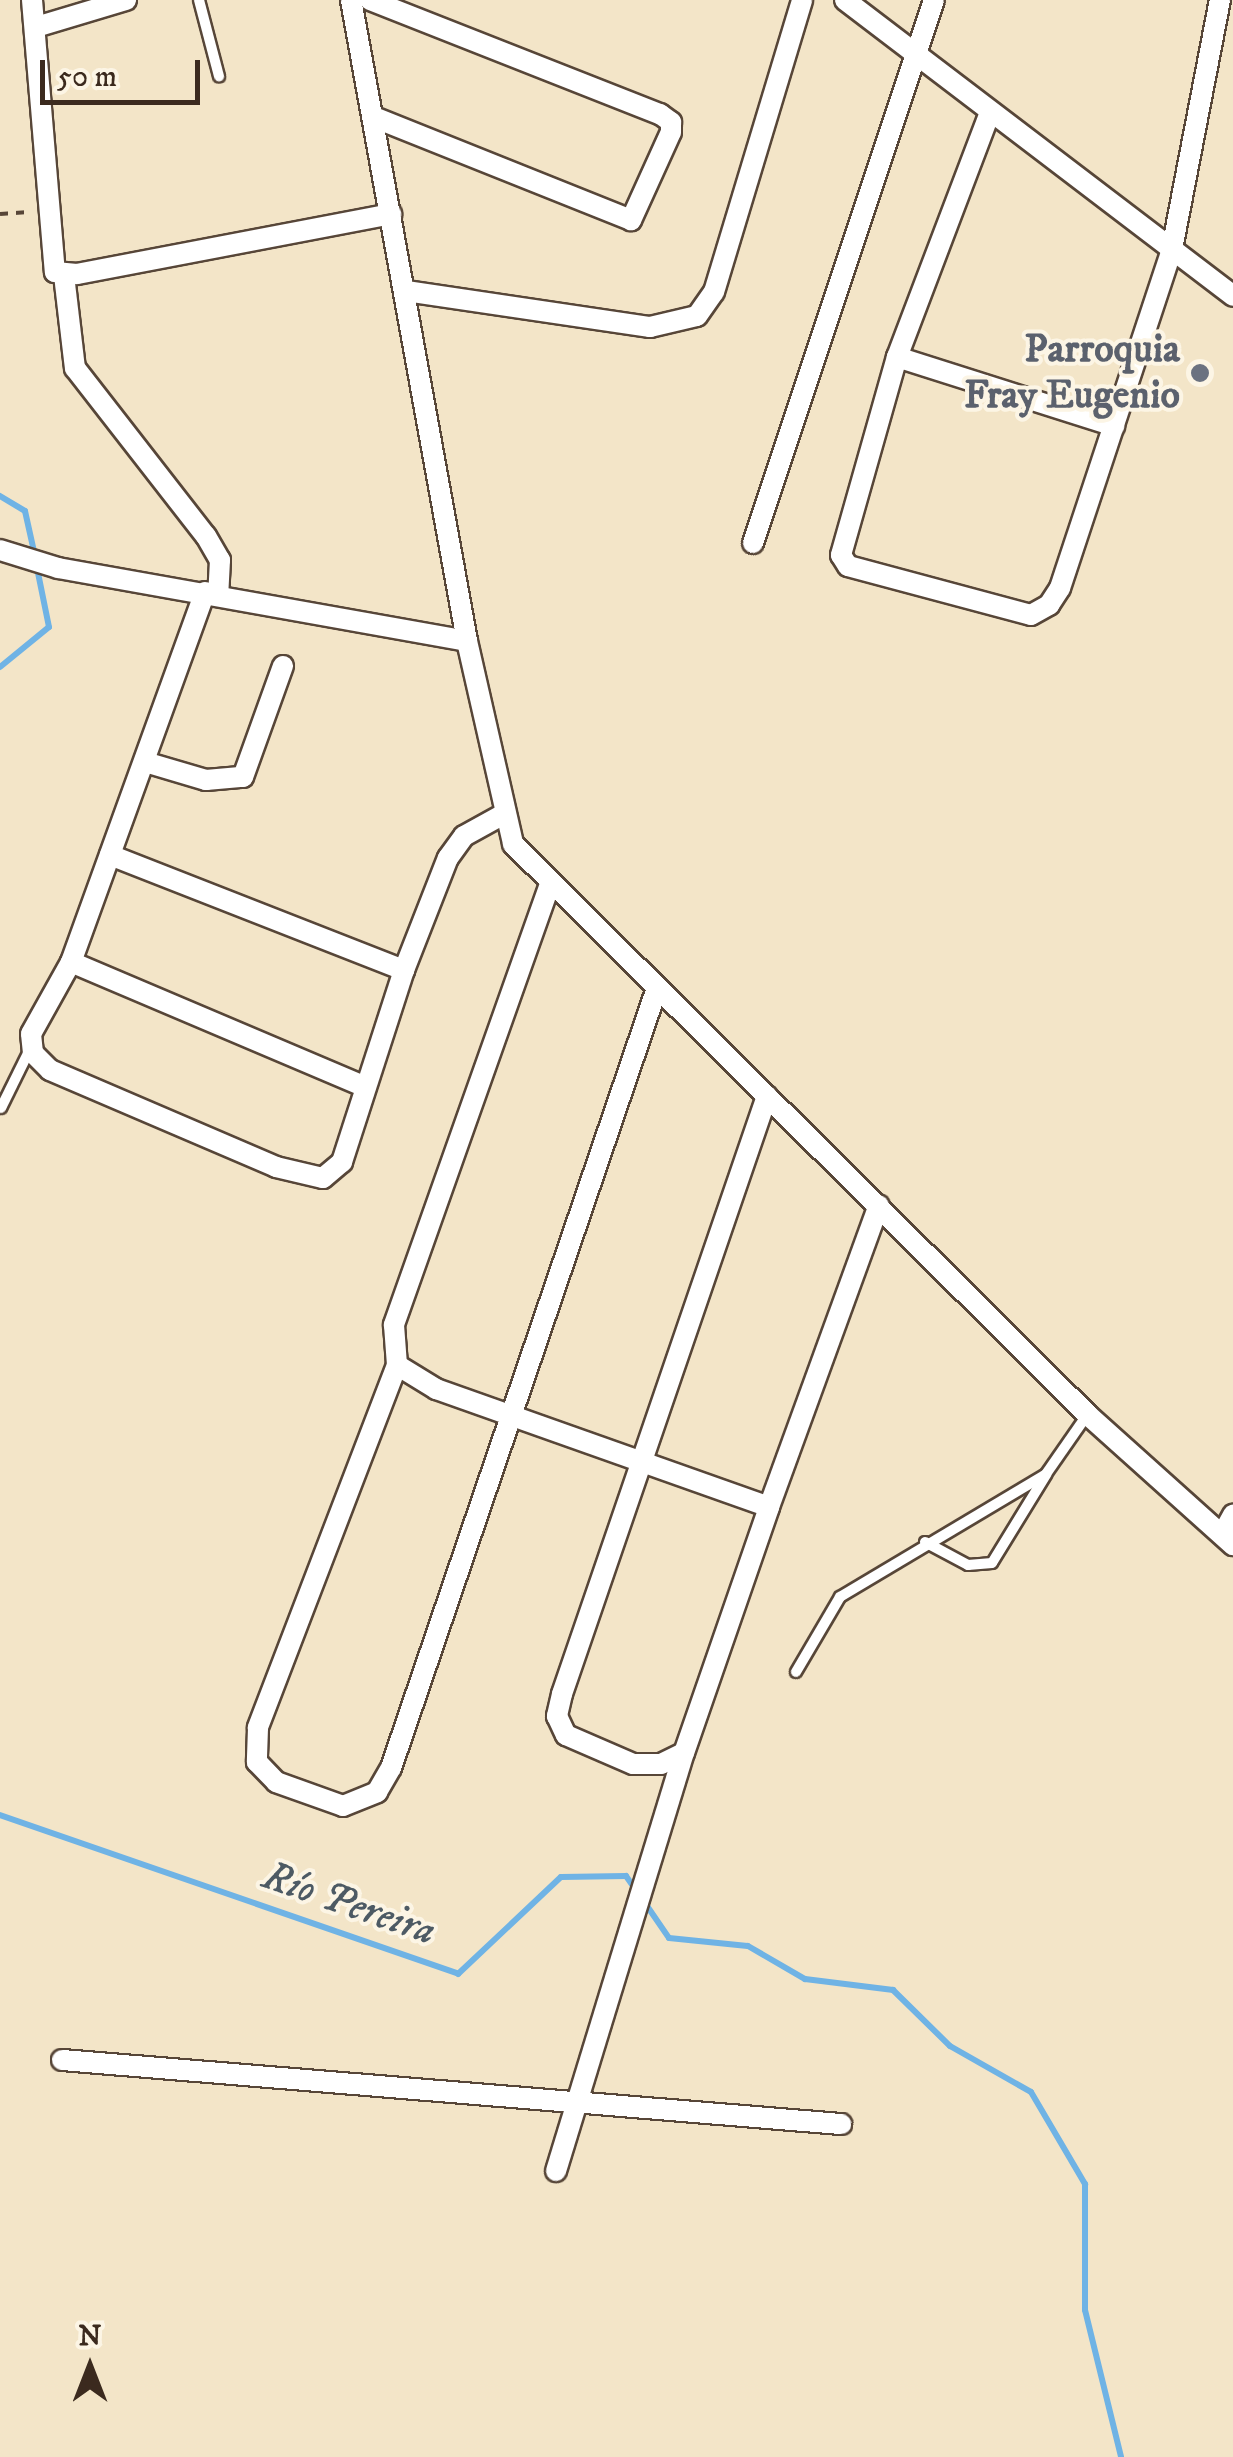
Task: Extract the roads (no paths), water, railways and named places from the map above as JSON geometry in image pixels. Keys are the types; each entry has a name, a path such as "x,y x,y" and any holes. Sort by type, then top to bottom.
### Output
{"street":[{"path":"32,0 52,264 64,275 75,368 118,432 206,536 220,560 211,593 71,962 32,1034 31,1047 50,1070 311,1178 338,1169 404,970 448,858 464,836 504,814"},
{"path":"36,28 126,0"},
{"path":"351,0 466,641 513,844 1088,1415 1230,1531"},
{"path":"370,0 660,114 672,132 632,220 374,117"},
{"path":"406,291 650,327 697,316 714,292 802,0"},
{"path":"845,0 918,52 989,115 1233,296"},
{"path":"753,543 934,0"},
{"path":"989,115 897,357 841,542 848,566 1031,615 1050,605 1060,588 1172,249 1220,0"},
{"path":"64,275 391,214"},
{"path":"897,357 1114,426"},
{"path":"3,551 58,568 466,641"},
{"path":"145,762 206,780 243,777 283,666"},
{"path":"110,855 404,970"},
{"path":"550,884 394,1325 397,1365 258,1728 257,1762 276,1782 343,1806 377,1792 391,1768 657,988"},
{"path":"71,962 366,1087"},
{"path":"684,1752 661,1764 633,1764 580,1744 557,1716 767,1096"},
{"path":"556,2171 684,1752 879,1205"},
{"path":"397,1365 436,1390 512,1413 769,1507"},
{"path":"62,2060 841,2124"}],"lane":[{"path":"199,0 219,76"},
{"path":"1,1108 31,1047"},
{"path":"925,1542 968,1565 992,1563 1046,1474 1088,1415"},
{"path":"796,1672 840,1597 925,1542 1046,1474"}],"waterway":[{"name":"Río Pereira","path":"0,496 25,511 35,556"},
{"name":"Río Pereira","path":"0,667 49,627 37,568"},
{"name":"Río Pereira","path":"0,1815 458,1974 561,1877 626,1876 635,1889"},
{"name":"Río Pereira","path":"645,1903 669,1938 748,1946 805,1979 893,1990 950,2046 1031,2092 1085,2184 1085,2310 1121,2457"}],"place":[{"name":"Parroquia Fray Eugenio","path":"1200,373"}]}
